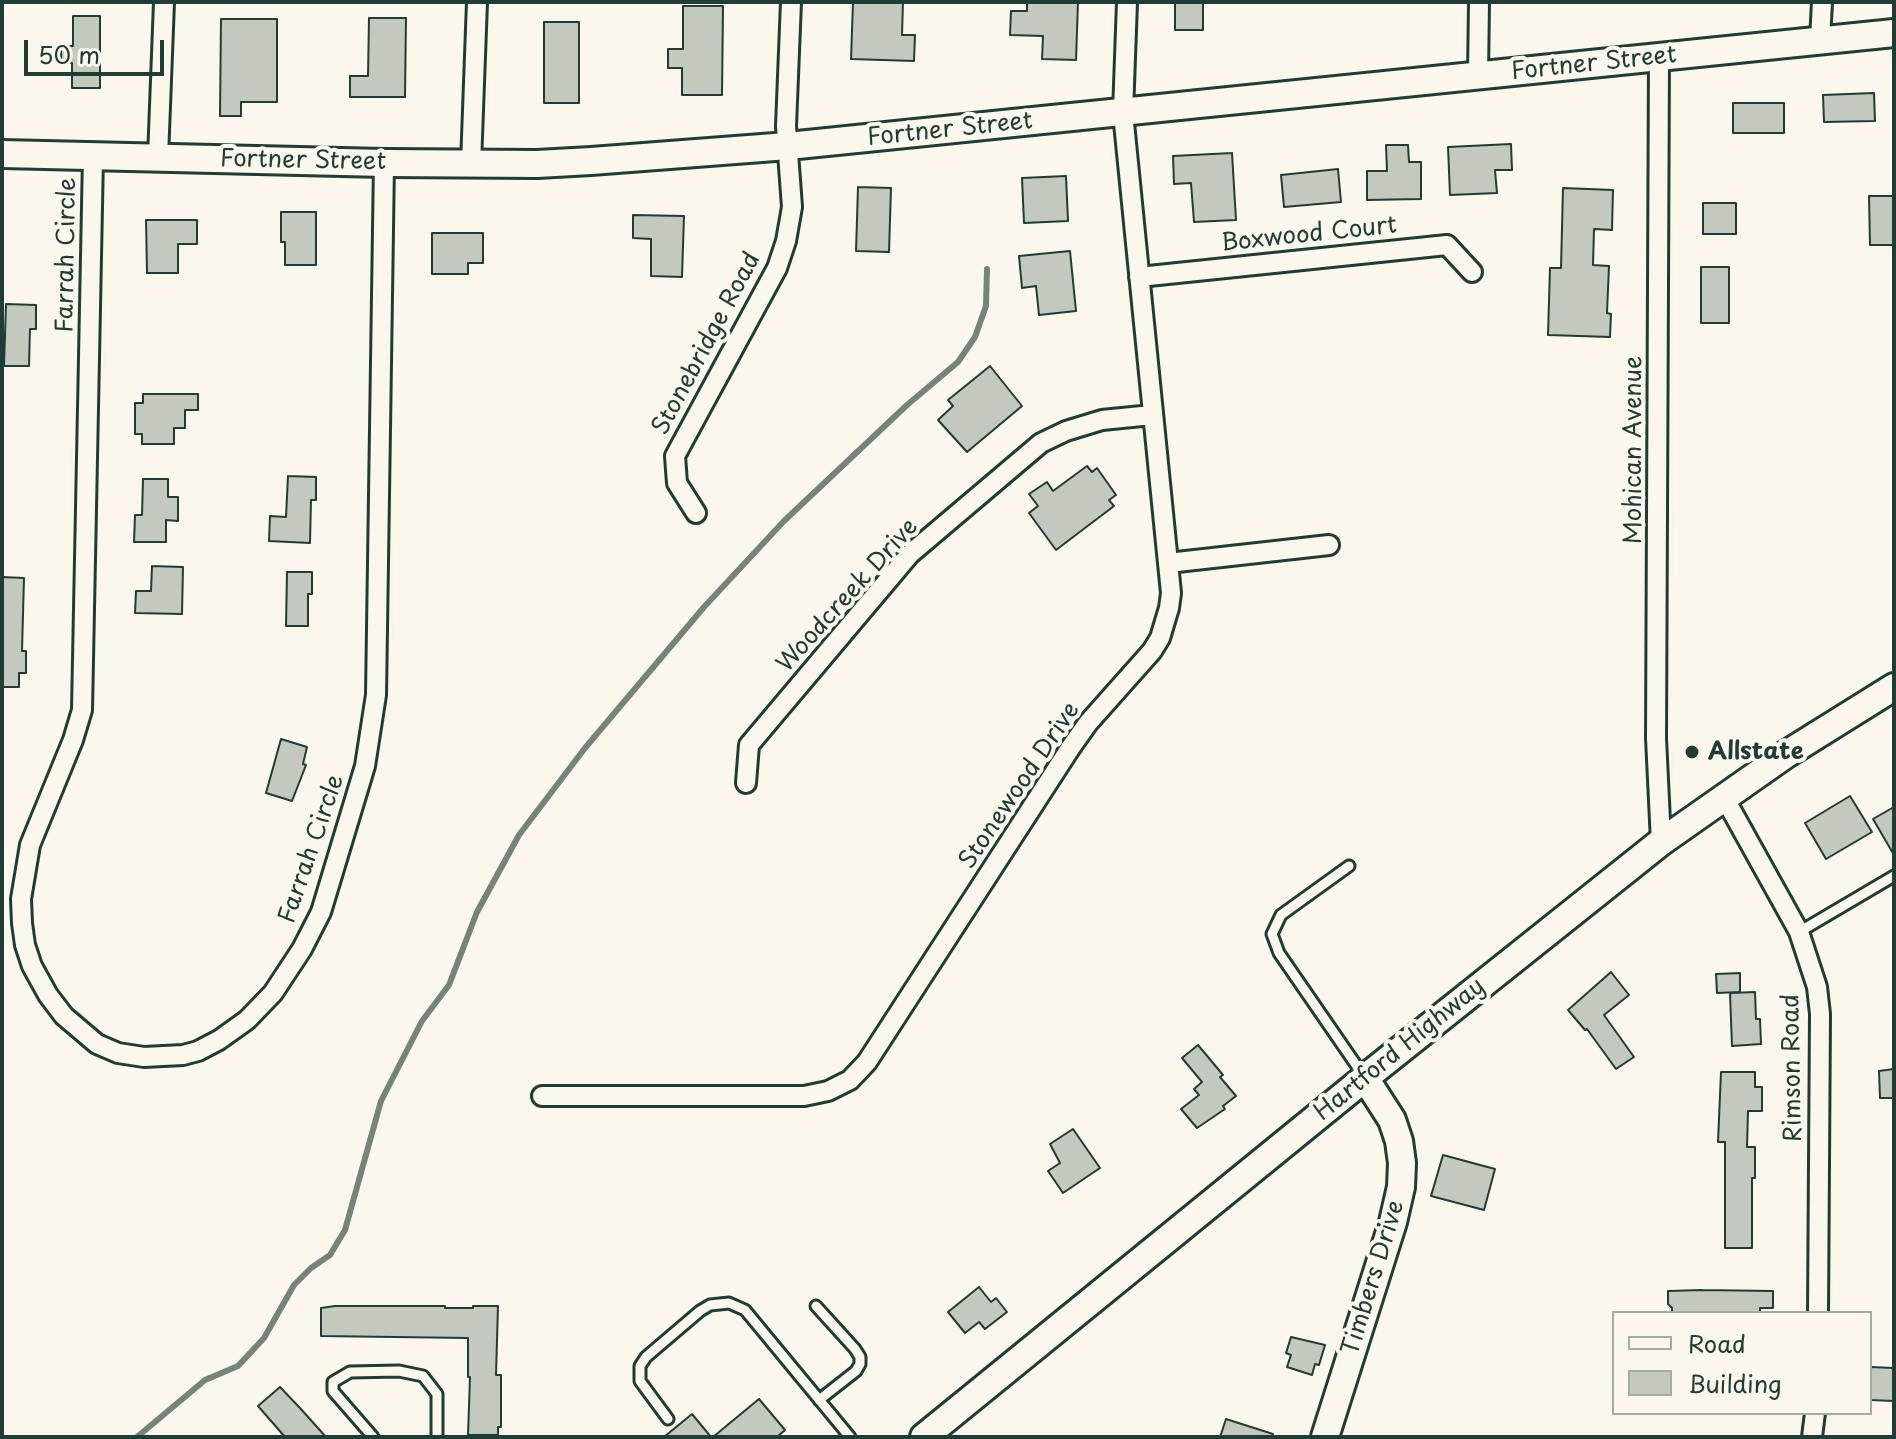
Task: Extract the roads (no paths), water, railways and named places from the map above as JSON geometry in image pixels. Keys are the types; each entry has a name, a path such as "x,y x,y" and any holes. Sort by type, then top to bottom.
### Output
{"street":[{"path":"158,158 164,2"},
{"path":"471,164 477,2"},
{"name":"Stonebridge Road","path":"696,513 677,483 675,456 777,268 786,241 792,207 786,126 791,2"},
{"name":"Stonewood Drive","path":"542,1096 804,1096 828,1091 850,1080 867,1062 1080,735 1152,651 1166,623 1169,608 1168,563 1123,113 1127,2"},
{"path":"1478,76 1479,2"},
{"path":"1820,40 1822,2"},
{"name":"Fortner Street","path":"2,154 384,163 591,161 788,146 1894,33"},
{"name":"Mohican Avenue","path":"1659,57 1656,738 1661,842"},
{"name":"Farrah Circle","path":"93,156 82,710 30,845 21,899 22,923 32,966 64,1016 97,1044 118,1053 144,1057 198,1051 247,1020 273,993 302,949 321,912 365,766 376,695 384,163"},
{"name":"Boxwood Court","path":"1139,277 1447,245 1472,272"},
{"name":"Woodcreek Drive","path":"746,783 749,745 910,554 1041,443 1066,431 1102,420 1152,415"},
{"path":"1168,563 1329,545"},
{"name":"Hartford Highway","path":"924,1437 1661,842 1724,797 1894,687"},
{"name":"Rimson Road","path":"1724,797 1799,932 1811,965 1820,1014 1818,1311"},
{"name":"Timbers Drive","path":"1325,1437 1393,1222 1401,1187 1399,1141 1392,1120 1365,1078"},
{"path":"1812,1437 1815,1415"}],"lane":[{"path":"1349,866 1281,915 1272,934 1279,953 1365,1078"},
{"path":"1799,932 1894,876"},
{"path":"668,1419 640,1381 640,1366 646,1357 710,1305 729,1303 745,1310 850,1437"},
{"path":"816,1306 860,1357 856,1371 819,1400"},
{"path":"373,1437 333,1391 333,1382 350,1372 399,1371 423,1376 437,1394 437,1437"}],"waterway":[{"path":"137,1437 205,1380 238,1366 264,1338 294,1285 330,1255 345,1230 381,1101 422,1021 449,985 477,912 519,835 585,748 704,607 784,521 907,405 958,362 975,337 986,306 987,269"}],"place":[{"name":"Allstate","path":"1692,752"}]}
